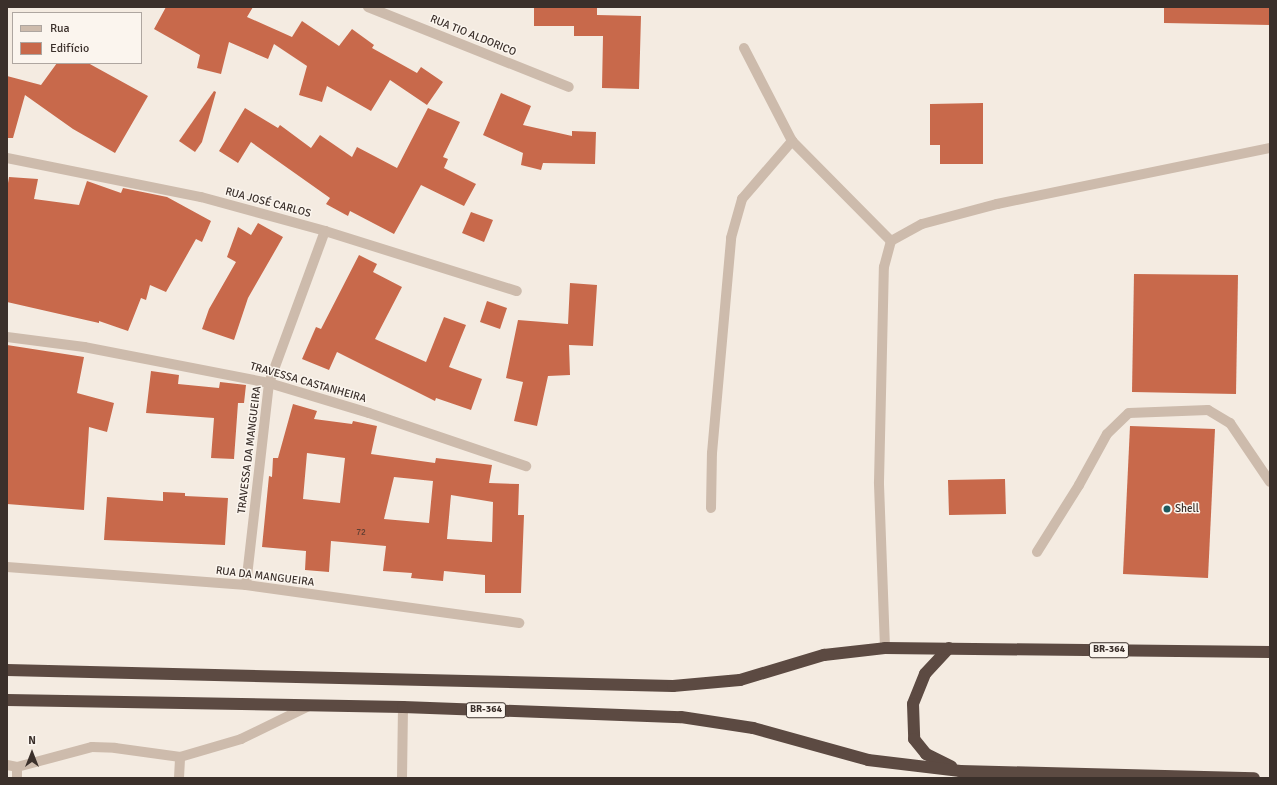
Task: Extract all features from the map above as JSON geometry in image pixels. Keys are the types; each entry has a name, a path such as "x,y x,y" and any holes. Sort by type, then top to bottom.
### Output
{"highway":[{"name":"BR-364","path":"7,670 673,686 740,680 824,655 885,648 1270,652"},
{"path":"949,648 925,674 917,689 913,704 914,739 926,754 960,771"},
{"name":"BR-364","path":"7,700 403,707 681,717 753,728 868,760 960,771 1097,776 1254,778"}],"street":[{"name":"RUA TIO ALDORICO","path":"368,7 569,87"},
{"path":"744,48 792,141 891,241"},
{"path":"711,508 712,453 731,238 742,199 792,141"},
{"path":"885,648 879,482 884,267 891,241 922,224 997,204 1270,148"},
{"name":"RUA JOSÉ CARLOS","path":"7,158 201,197 325,231 517,291"},
{"name":"TRAVESSA DA MANGUEIRA","path":"246,585 269,382 325,231"},
{"name":"TRAVESSA CASTANHEIRA","path":"7,337 84,348 269,382 369,413 526,466"},
{"path":"1037,552 1079,485 1107,434 1129,413 1208,410 1230,423 1270,482"},
{"name":"RUA DA MANGUEIRA","path":"7,567 246,585 519,622"},
{"path":"16,778 12,766 92,747 115,748 180,757 241,739 309,706"},
{"path":"402,778 403,707"},
{"path":"179,778 180,757"}],"building":[{"path":"166,7 253,7 247,17 292,37 302,21 339,46 352,29 374,45 372,48 417,73 421,67 443,82 427,105 390,80 371,111 327,86 322,102 299,95 307,66 274,44 268,59 229,42 221,74 197,68 200,55 154,29"},
{"path":"534,7 597,7 597,15 641,16 639,89 602,88 603,36 574,36 574,26 534,26"},
{"path":"1164,7 1270,7 1270,25 1164,23"},
{"path":"56,64 90,64 148,96 115,153 73,129 25,95 13,138 7,138 7,76 41,85"},
{"path":"214,91 216,92 202,142 195,152 179,141"},
{"path":"501,93 531,106 523,125 572,136 572,131 596,132 595,164 543,163 541,170 521,165 523,153 483,135"},
{"path":"983,103 983,164 940,164 940,145 930,145 930,104"},
{"path":"245,108 278,128 280,125 311,148 320,135 352,157 357,147 397,168 428,108 460,122 443,157 448,159 444,168 476,184 464,206 421,185 394,234 350,211 348,216 326,204 330,198 251,142 238,163 219,151"},
{"path":"9,177 38,179 34,199 79,205 87,181 121,193 123,188 167,197 211,221 202,242 196,239 166,292 150,285 146,300 141,298 128,331 99,321 99,323 7,302 7,189"},
{"path":"471,212 493,220 484,242 462,233"},
{"path":"258,223 283,237 248,298 234,340 202,329 209,309 236,262 227,257 238,227 251,235"},
{"path":"359,255 377,264 373,272 402,287 375,339 426,362 444,317 466,325 449,367 482,379 471,410 436,398 435,401 337,352 329,370 302,359 316,327 321,329"},
{"path":"1134,274 1238,275 1236,394 1132,392"},
{"path":"570,283 597,285 593,346 569,345 570,375 548,376 537,426 514,421 523,382 506,378 518,320 568,324"},
{"path":"487,301 507,308 500,329 480,322"},
{"path":"7,345 84,357 77,393 114,403 107,432 89,427 84,510 7,504"},
{"path":"151,371 179,375 178,384 219,388 220,382 246,385 244,403 238,403 234,459 211,458 214,418 146,413"},
{"path":"293,404 317,411 314,419 352,424 353,421 377,426 371,454 435,463 436,458 492,465 489,483 519,484 518,515 524,515 521,593 485,593 485,575 444,571 443,581 411,578 412,573 383,571 386,546 331,541 329,572 305,570 306,551 262,547 269,476 272,477 273,458 278,458","holes":["307,453 345,458 340,503 303,499","394,477 433,481 429,523 384,519","451,495 493,502 492,542 447,539"]},
{"path":"1130,426 1215,429 1208,578 1123,574"},
{"path":"1005,479 1006,514 949,515 948,480"},
{"path":"163,492 185,493 185,496 228,498 225,545 104,540 107,497 163,501"}],"place":[{"name":"Shell","path":"1167,509"}]}
